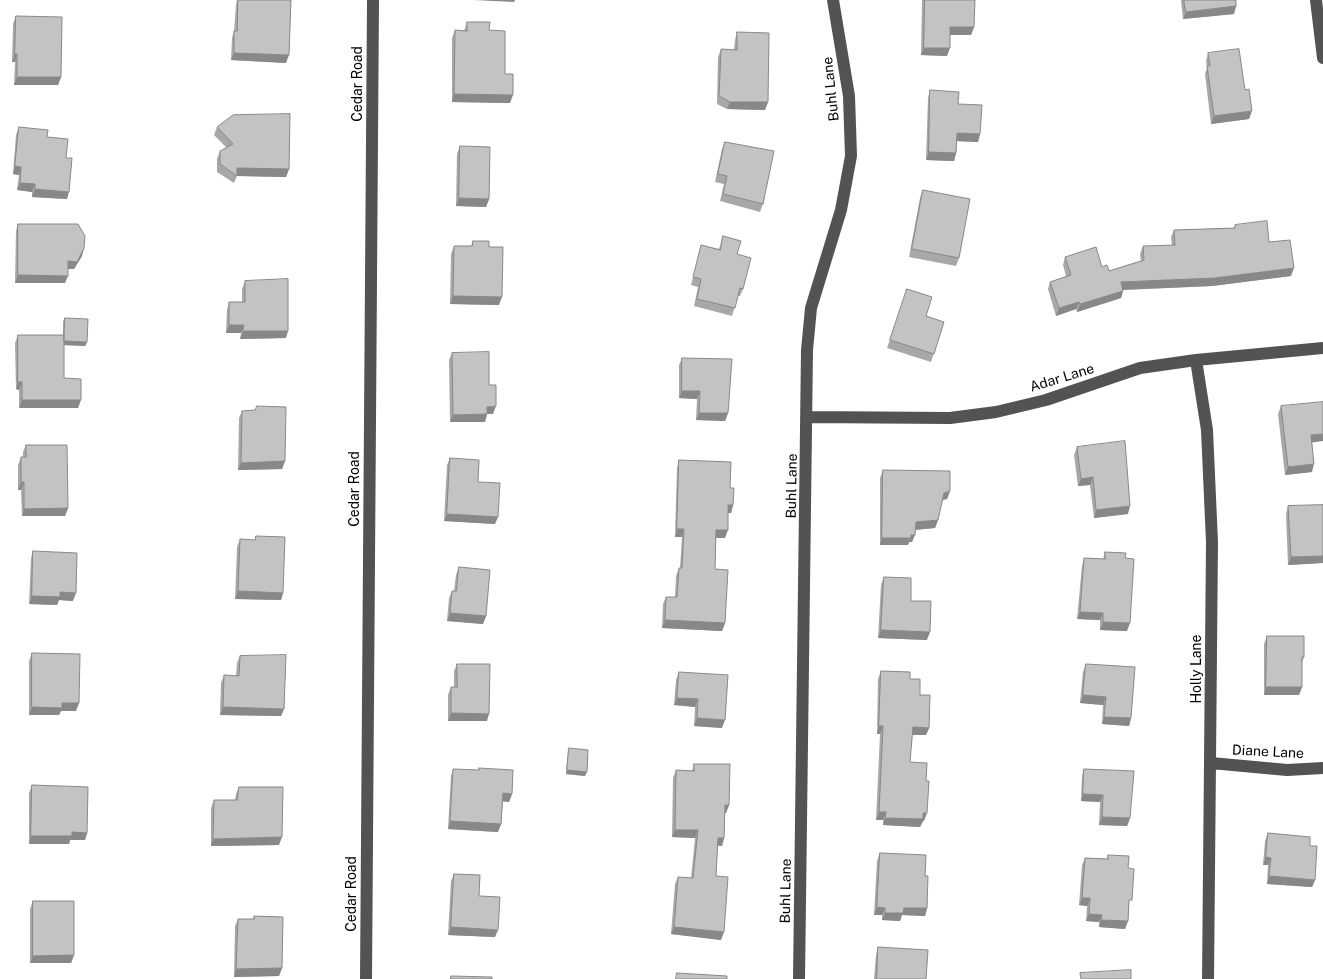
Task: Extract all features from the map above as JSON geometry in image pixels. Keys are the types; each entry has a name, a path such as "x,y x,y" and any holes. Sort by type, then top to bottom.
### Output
{"street":[{"name":"Cedar Road","path":"366,979 373,0"},
{"name":"Buhl Lane","path":"799,979 808,418 807,350 811,308 841,210 851,156 849,96 833,0"},
{"path":"1316,0 1323,58"},
{"name":"Adar Lane","path":"808,418 950,418 996,412 1046,400 1140,368 1196,360 1323,348"},
{"name":"Holly Lane","path":"1196,360 1208,430 1212,542 1208,979"},
{"name":"Diane Lane","path":"1211,763 1287,770 1323,768"}],"building":[{"path":"238,0 291,0 289,55 234,53 234,31 237,31"},
{"path":"925,0 975,0 974,27 950,27 950,48 924,48"},
{"path":"1184,0 1236,0 1236,6 1186,12"},
{"path":"16,16 62,17 61,77 17,77 17,54 15,54"},
{"path":"467,22 490,22 489,30 505,31 505,74 513,74 513,95 454,94 455,30 467,31"},
{"path":"737,32 769,33 768,102 730,102 719,96 721,49 737,50"},
{"path":"1239,49 1245,90 1249,89 1252,111 1214,116 1207,66 1210,66 1208,53"},
{"path":"930,90 959,92 958,104 982,105 980,134 957,133 956,153 929,152"},
{"path":"290,114 289,169 237,168 237,176 220,164 220,151 233,144 217,127 233,115"},
{"path":"19,127 48,130 47,137 68,139 66,158 72,158 69,192 35,189 35,184 20,183 21,167 15,166"},
{"path":"725,142 774,151 763,204 723,194 727,176 718,174"},
{"path":"460,146 490,147 489,199 459,198"},
{"path":"923,190 970,199 959,258 912,249"},
{"path":"1267,221 1269,242 1290,240 1294,268 1215,278 1121,282 1123,291 1080,304 1079,302 1059,308 1050,282 1071,275 1065,257 1096,247 1102,267 1107,265 1109,271 1144,260 1143,246 1175,245 1174,230 1235,228 1235,225"},
{"path":"18,224 78,224 85,236 84,248 77,262 68,261 68,276 18,275"},
{"path":"723,236 741,241 737,254 751,258 743,289 740,288 735,308 697,299 701,279 693,277 701,245 720,250"},
{"path":"473,241 489,241 489,247 503,247 502,297 453,296 454,246 472,246"},
{"path":"288,279 288,331 243,331 244,325 229,325 229,302 245,302 245,281"},
{"path":"907,289 932,297 926,316 944,322 934,354 890,340"},
{"path":"65,318 88,319 87,342 64,341"},
{"path":"18,335 64,335 64,378 81,379 81,400 22,400 22,382 18,382"},
{"path":"489,352 489,385 496,385 496,406 487,407 487,414 453,415 452,353"},
{"path":"682,358 732,359 728,413 699,413 700,391 682,391"},
{"path":"1323,402 1323,434 1311,435 1314,464 1288,467 1281,406"},
{"path":"257,406 286,407 285,461 241,463 242,411 255,410"},
{"path":"1125,441 1130,506 1096,510 1093,477 1081,479 1077,447"},
{"path":"26,445 67,445 68,508 24,509 24,482 21,482 21,457 26,457"},
{"path":"450,458 479,460 478,482 500,483 498,517 447,514"},
{"path":"679,460 731,462 730,488 734,488 733,505 728,505 728,530 716,530 715,569 728,570 725,623 665,620 666,597 677,597 679,568 682,568 684,529 677,529"},
{"path":"883,470 950,471 950,491 944,493 938,520 916,522 915,535 911,535 911,538 882,538"},
{"path":"1323,505 1323,556 1291,557 1288,506"},
{"path":"256,536 285,537 283,593 238,591 240,539 255,540"},
{"path":"33,551 77,553 76,593 60,592 60,597 32,596"},
{"path":"1105,552 1126,553 1125,558 1134,559 1130,623 1103,622 1103,613 1080,612 1084,558 1105,559"},
{"path":"459,567 490,570 486,616 450,613 452,591 456,591"},
{"path":"884,577 911,578 911,601 931,601 930,632 881,630"},
{"path":"1267,636 1304,636 1302,687 1266,687"},
{"path":"32,653 80,654 79,703 62,703 62,708 32,707"},
{"path":"286,655 284,709 223,707 224,675 239,676 240,656"},
{"path":"457,664 490,664 489,714 451,713 451,687 457,687"},
{"path":"1086,664 1135,667 1131,718 1104,717 1106,697 1083,695"},
{"path":"881,671 910,672 910,679 920,679 920,695 930,695 929,728 913,727 910,762 927,763 926,781 929,781 927,813 923,813 923,819 885,818 886,812 879,812 883,726 879,726"},
{"path":"679,672 728,675 725,720 697,718 698,699 677,698"},
{"path":"569,748 588,750 587,772 567,770"},
{"path":"694,764 730,764 729,805 725,805 724,838 718,838 716,876 728,877 724,932 674,927 678,877 693,878 698,830 675,830 676,770 694,771"},
{"path":"479,768 513,770 512,794 503,793 501,824 450,821 453,769 479,770"},
{"path":"1084,769 1134,771 1130,818 1102,817 1103,795 1083,794"},
{"path":"32,785 88,787 87,833 72,832 72,836 31,836"},
{"path":"239,787 283,787 282,837 213,839 214,800 237,800"},
{"path":"1268,833 1310,837 1310,846 1317,846 1315,880 1269,876 1271,858 1266,857"},
{"path":"880,853 926,855 925,876 928,876 927,908 904,908 903,913 885,913 885,908 877,907"},
{"path":"1108,855 1129,856 1128,868 1134,869 1132,900 1129,900 1128,921 1101,920 1102,915 1089,914 1090,898 1082,898 1085,858 1108,859"},
{"path":"454,874 480,875 479,896 500,897 498,930 451,927"},
{"path":"33,901 74,901 74,955 33,956"},
{"path":"254,916 283,917 282,968 236,969 238,919 254,919"},
{"path":"878,947 928,950 926,979 877,979"},
{"path":"1131,970 1131,979 1081,979 1080,973"},
{"path":"677,973 727,976 727,979 676,979"},
{"path":"451,976 492,977 492,979 451,979"}]}
